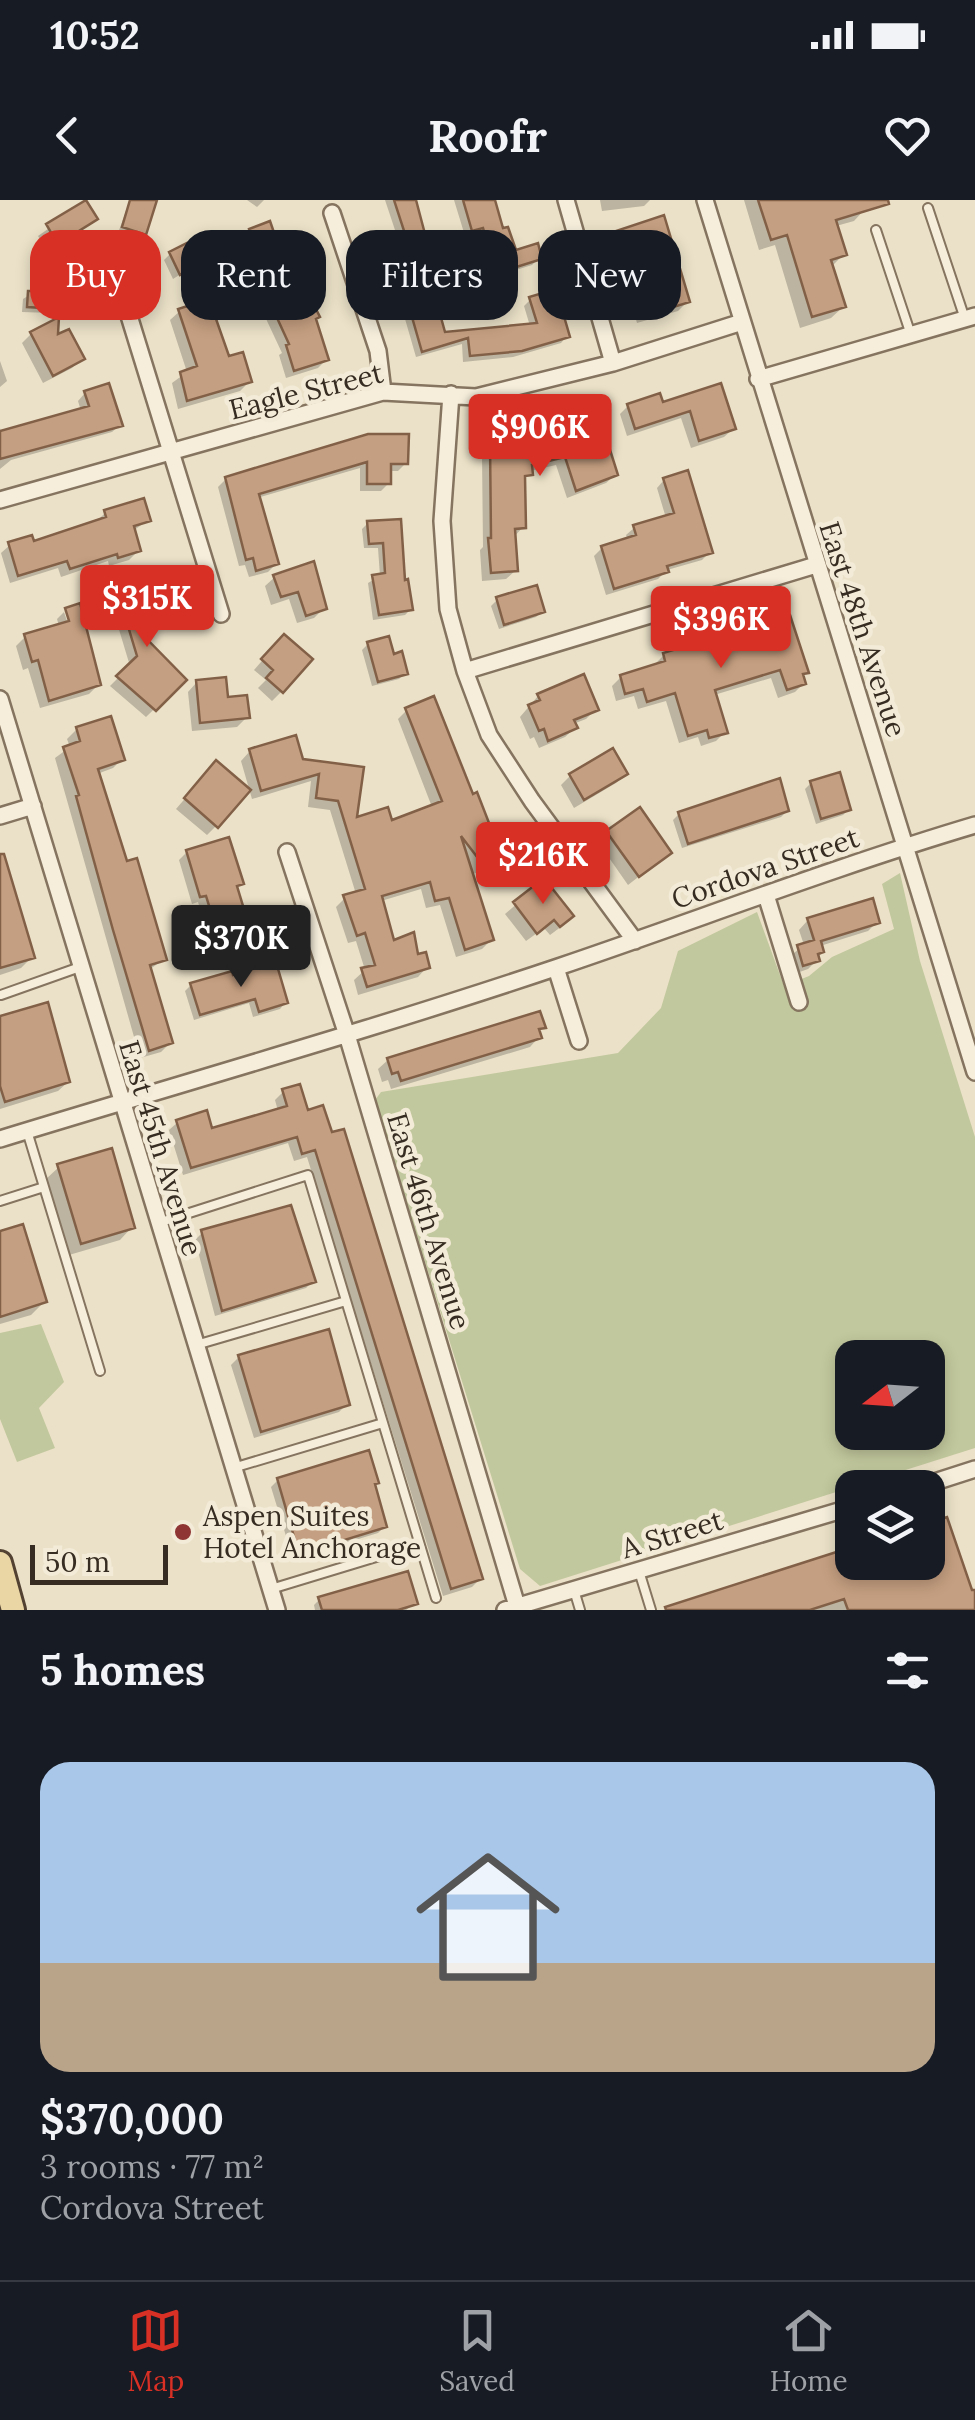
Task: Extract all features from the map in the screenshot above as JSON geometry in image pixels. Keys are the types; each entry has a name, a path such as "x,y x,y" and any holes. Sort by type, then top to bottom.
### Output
{"main road":[{"path":"0,1564 13,1610"},
{"path":"0,1588 13,1610"}],"street":[{"path":"566,200 613,363"},
{"name":"East 48th Avenue","path":"705,200 975,1072"},
{"path":"332,214 378,351 383,392"},
{"path":"758,379 970,318"},
{"path":"130,320 222,614"},
{"name":"Eagle Street","path":"0,500 383,392 476,397 613,363 742,322"},
{"path":"451,394 442,520 448,609 465,670 489,736 635,940"},
{"path":"465,670 816,565"},
{"name":"East 45th Avenue","path":"0,699 120,1103 278,1610"},
{"path":"0,816 33,806"},
{"name":"Cordova Street","path":"0,1139 556,968 975,825"},
{"name":"East 46th Avenue","path":"287,852 347,1035 511,1608"},
{"path":"766,896 799,1002"},
{"path":"556,968 578,1041"},
{"path":"945,1479 975,1469"},
{"name":"A Street","path":"511,1608 835,1511"}],"lane":[{"path":"928,208 970,318"},
{"path":"876,230 911,335"},
{"path":"1,995 80,967"},
{"path":"27,1131 100,1370"},
{"path":"158,1223 308,1176 436,1598"},
{"path":"0,1201 44,1187"},
{"path":"196,1345 346,1301"},
{"path":"234,1468 383,1422"},
{"path":"271,1589 420,1544"},
{"path":"639,1570 651,1610"},
{"path":"574,1589 580,1610"}],"green space":[{"path":"900,873 920,961 975,1137 975,1448 906,1470 835,1470 835,1492 540,1586 520,1569 375,1100 381,1092 618,1053 661,1008 678,951 757,912 784,986 809,976 832,957 894,929 882,884"},
{"path":"41,1324 64,1382 39,1408 55,1448 17,1462 0,1419 0,1333"}],"building":[{"path":"86,200 98,219 81,230 50,230 46,224"},
{"path":"130,200 157,200 148,230 122,227"},
{"path":"394,200 416,200 424,230 404,230"},
{"path":"463,200 495,200 503,228 509,230 472,230"},
{"path":"758,200 888,200 889,204 836,220 847,255 831,260 846,307 812,317 787,235 771,240"},
{"path":"664,215 668,230 619,230"},
{"path":"270,221 273,230 249,230"},
{"path":"538,243 538,260 518,266 518,249"},
{"path":"181,246 181,274 180,275 169,252"},
{"path":"681,272 690,302 681,305"},
{"path":"538,294 538,320 565,320 570,337 522,351 470,356 468,338 422,352 413,320 442,320 445,332 537,323 529,297"},
{"path":"59,320 58,334 69,329 85,359 53,376 30,332"},
{"path":"182,320 216,320 229,356 243,352 252,382 187,401 180,372 197,366"},
{"path":"278,320 316,320 329,360 294,371 286,345 289,344"},
{"path":"109,383 123,426 0,459 0,431 89,406 84,391"},
{"path":"721,383 736,429 699,441 690,411 635,429 627,404 660,393 663,402"},
{"path":"599,415 618,475 576,491 565,457 532,465 533,475 525,476 526,528 515,529 518,571 491,573 490,443 559,438 556,430"},
{"path":"368,434 409,434 408,464 391,464 391,484 367,484 367,462 259,494 279,564 256,571 253,558 246,560 225,477"},
{"path":"688,470 713,553 667,566 669,572 614,589 601,546 636,535 633,525 674,513 663,478"},
{"path":"144,498 151,521 134,526 141,551 70,569 67,561 18,576 8,542 32,535 34,541 106,517 104,510"},
{"path":"401,519 405,580 408,579 413,610 379,615 372,575 385,573 383,543 369,544 367,521"},
{"path":"314,561 327,609 306,616 298,592 281,597 273,575"},
{"path":"153,582 163,614 149,619 152,629 140,632 187,680 156,711 116,676 137,656 118,593"},
{"path":"537,585 545,612 504,625 496,597"},
{"path":"80,603 101,685 49,701 38,660 32,662 24,634 69,621 65,608"},
{"path":"790,615 809,673 803,674 806,684 787,690 780,670 715,690 728,733 709,738 707,730 688,736 675,693 647,702 643,689 625,694 620,675 665,661 663,653"},
{"path":"284,634 313,659 283,693 266,678 273,670 261,659"},
{"path":"389,636 394,654 402,651 408,674 378,682 367,642"},
{"path":"584,674 599,710 574,720 578,728 548,741 544,729 539,731 528,705 540,700 537,694"},
{"path":"226,677 228,697 247,695 250,718 200,723 196,680"},
{"path":"434,696 496,841 504,837 508,856 484,866 461,836 494,940 465,950 449,898 435,901 430,882 382,896 394,940 414,932 418,954 426,952 430,968 367,987 361,968 375,965 365,933 357,936 343,895 365,889 338,801 316,798 319,774 261,791 249,749 296,735 303,759 364,767 357,817 388,807 392,820 442,801 405,708"},
{"path":"111,716 125,760 98,769 127,861 137,858 167,960 150,965 173,1043 149,1051 63,747 80,741 76,727"},
{"path":"613,748 628,774 584,800 569,774"},
{"path":"216,760 251,790 218,828 184,798"},
{"path":"840,772 851,810 821,819 810,781"},
{"path":"780,778 789,811 688,844 678,812"},
{"path":"640,807 672,853 639,877 606,831"},
{"path":"229,837 244,884 237,886 253,939 222,948 206,896 200,897 186,850"},
{"path":"0,854 4,854 35,958 0,968"},
{"path":"544,878 574,916 560,927 554,920 537,934 513,902"},
{"path":"873,898 880,923 821,941 824,952 818,954 820,961 803,966 797,945 814,940 807,918"},
{"path":"276,962 288,1003 259,1012 255,999 200,1015 190,983"},
{"path":"48,1002 70,1082 5,1102 0,1086 0,1016"},
{"path":"540,1011 546,1028 539,1029 542,1038 401,1081 398,1072 392,1074 387,1058"},
{"path":"300,1084 308,1110 323,1105 332,1132 344,1129 483,1579 451,1589 315,1150 302,1154 297,1137 191,1168 176,1120 207,1110 212,1128 287,1106 282,1089"},
{"path":"112,1148 135,1228 81,1244 57,1164"},
{"path":"291,1205 316,1282 222,1311 201,1230"},
{"path":"23,1224 47,1302 0,1317 0,1231"},
{"path":"329,1329 350,1405 261,1432 238,1355"},
{"path":"369,1450 387,1527 299,1554 277,1478"},
{"path":"945,1518 975,1590 975,1610 848,1610 844,1599 810,1610 665,1607 835,1552 835,1580 945,1580"},
{"path":"408,1571 418,1604 398,1610 322,1610 318,1597"}],"place":[{"name":"Aspen Suites Hotel Anchorage","path":"183,1532"}]}
